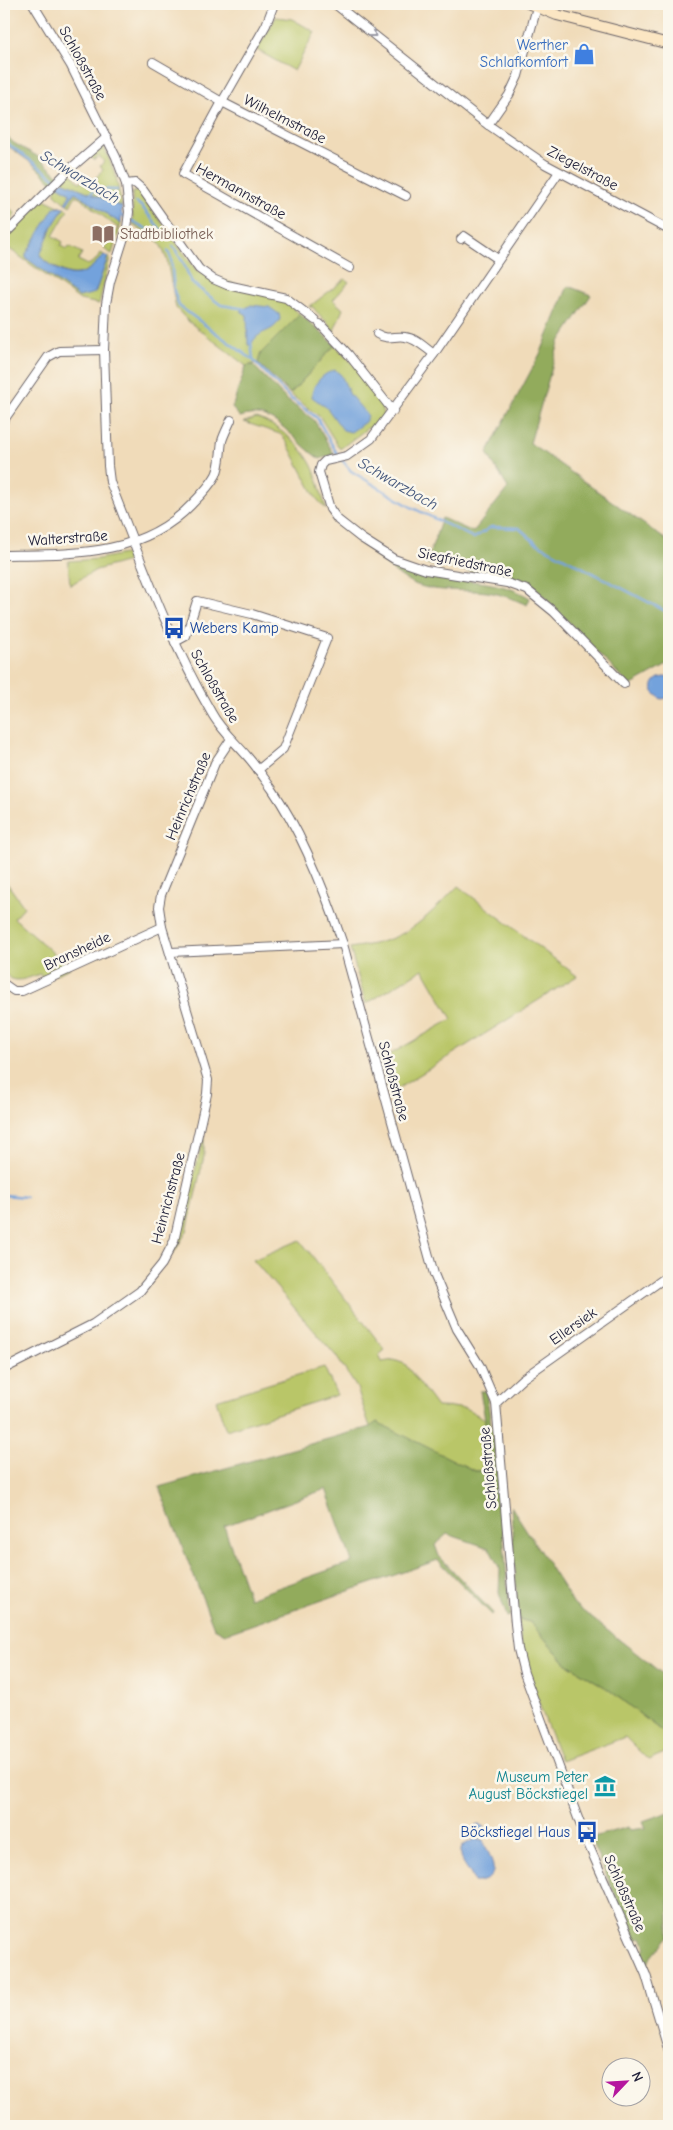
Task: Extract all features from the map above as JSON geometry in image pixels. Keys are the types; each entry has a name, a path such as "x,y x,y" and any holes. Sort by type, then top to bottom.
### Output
{"main road":[{"path":"534,5 557,15 669,44"}],"street":[{"name":"Schloßstraße","path":"33,4 72,66 107,136 126,184 127,228 110,282 106,304 104,350 110,482 175,642 209,710 219,726 274,791 292,824 326,898 343,944 434,1274 457,1328 480,1366 496,1403 515,1624 521,1662 585,1838 649,1984 669,2052"},
{"name":"Hermannstraße","path":"274,4 266,25 183,174 350,268"},
{"name":"Ziegelstraße","path":"335,4 488,125 545,164 669,230"},
{"path":"488,125 509,95 518,76 534,5"},
{"name":"Wilhelmstraße","path":"153,62 222,102 406,196"},
{"path":"4,235 63,176 107,136"},
{"name":"Siegfriedstraße","path":"559,172 434,354 371,440 347,456 335,458 321,464 319,472 330,509 338,520 349,529 394,559 418,568 507,583 526,590 554,612 624,684"},
{"path":"126,184 135,183 143,190 199,269 213,279 227,285 286,298 317,322 349,355 393,411"},
{"path":"461,239 464,236 498,259"},
{"path":"377,334 384,338 404,336 411,338 434,354"},
{"path":"4,420 48,357 59,351 104,350"},
{"name":"Walterstraße","path":"4,555 78,554 111,549 157,532 178,518 207,488 217,472 222,444 231,420"},
{"path":"175,642 186,636 197,601 252,614 327,638 283,749 258,770"},
{"name":"Heinrichstraße","path":"4,1369 93,1324 140,1290 162,1264 174,1241 205,1103 208,1080 162,927 159,907 161,895 215,763 231,739"},
{"name":"Bransheide","path":"4,984 14,991 22,992 162,927"},
{"path":"171,952 343,944"},
{"name":"Ellersiek","path":"496,1403 522,1379 669,1274"}],"green space":[{"path":"276,17 292,19 315,32 294,71 257,50"},
{"path":"4,134 14,143 37,156 59,176 52,183 34,165 4,143"},
{"path":"101,146 104,147 116,176 122,207 62,181 70,172 79,182 83,181 88,186 103,170 100,166 104,162 99,156 94,160 90,156"},
{"path":"57,185 69,192 70,195 65,203 55,194"},
{"path":"138,190 197,271 283,301 300,314 261,353 258,363 246,366 188,321 176,308 167,260 159,242 133,225 132,193"},
{"path":"75,192 121,224 112,254 104,249 118,228 76,195 70,206 67,204"},
{"path":"46,200 61,207 54,209 26,254 26,258 95,293 108,257 110,258 99,304 80,300 4,245 4,242 42,201"},
{"path":"4,202 15,213 12,221 4,230"},
{"path":"64,208 68,210 53,236 63,242 61,246 67,249 69,246 82,253 78,260 88,265 97,259 101,253 104,255 82,273 70,274 63,271 46,262 40,254 52,227"},
{"path":"345,279 349,282 333,300 343,309 333,333 330,325 313,307 309,307"},
{"path":"568,286 591,295 559,343 530,443 669,542 669,664 630,686 529,581 426,564 442,518 473,532 508,488 487,453 541,352"},
{"path":"300,314 335,345 290,394 258,363 261,353"},
{"path":"335,345 373,388 382,409 384,420 374,433 369,427 340,449 320,417 290,394"},
{"path":"253,365 287,400 314,420 334,454 320,459 274,421 264,416 240,417 232,408 246,366"},
{"path":"257,418 284,433 306,455 315,473 327,510 316,498 285,439 280,434 244,422"},
{"path":"362,542 392,561 424,574 492,584 505,587 530,598 527,605 492,593 434,589 417,585 380,560"},
{"path":"124,554 132,560 96,570 70,585 68,561 98,559"},
{"path":"4,879 24,907 14,918 70,968 43,980 40,974 16,980 4,972"},
{"path":"458,886 577,976 389,1094 380,1060 452,1019 423,969 366,1004 350,948 380,942 406,932 442,903"},
{"path":"204,1136 204,1156 187,1231 173,1254"},
{"path":"300,1240 385,1350 379,1355 382,1362 394,1360 405,1364 437,1407 465,1408 485,1419 483,1471 476,1471 370,1427 357,1388 336,1356 253,1260"},
{"path":"324,1367 337,1395 226,1430 216,1400"},
{"path":"480,1391 486,1391 498,1471 510,1616 507,1617 499,1593 500,1569 489,1548 447,1534 435,1545 439,1556 493,1613 492,1615 438,1560 225,1634 214,1628 159,1487 370,1427 377,1422 475,1471 482,1471 485,1419","holes":["326,1489 352,1562 249,1598 224,1526"]},
{"path":"511,1506 574,1604 669,1679 669,1737 608,1689 566,1663 530,1622 518,1619"},
{"path":"518,1619 530,1622 566,1663 608,1689 669,1737 669,1751 648,1760 625,1737 561,1761 529,1674"},
{"path":"669,1812 669,1936 646,1964 641,1951 646,1948 642,1937 635,1940 590,1838 628,1827 630,1830 646,1828 643,1821"}],"water":[{"path":"62,181 122,207 121,224 75,192 67,204 65,203 70,195 69,192 57,185"},
{"path":"54,208 64,208 52,227 40,255 44,261 55,268 70,274 82,273 104,255 108,257 95,293 79,297 26,258 26,254"},
{"path":"251,305 269,307 279,314 280,319 277,324 258,336 251,345 248,345 247,315 241,311"},
{"path":"335,370 341,375 350,395 368,416 365,422 351,432 343,430 327,408 312,397 316,383 326,374"},
{"path":"669,678 669,698 661,699 653,692 653,686 657,679"},
{"path":"479,1825 485,1831 479,1837 473,1831"},
{"path":"475,1839 483,1841 493,1867 490,1877 484,1881 477,1882 474,1882 461,1856 462,1846"}],"waterway":[{"name":"Schwarzbach","path":"4,141 57,180"},
{"path":"89,196 95,189 117,190"},
{"path":"136,202 166,236"},
{"name":"Schwarzbach","path":"119,214 147,229"},
{"path":"173,246 183,262 192,283 221,305 246,309"},
{"name":"Schwarzbach","path":"168,251 171,258 174,291 179,306 253,360 290,398 317,418 338,455 351,471 411,507 474,538 491,527 519,528 536,543 669,613"},
{"path":"251,342 253,360"},
{"path":"4,1195 26,1197"}],"place":[{"name":"Werther Schlafkomfort","path":"584,54"},
{"name":"Stadtbibliothek","path":"103,234"},
{"name":"Webers Kamp","path":"174,628"},
{"name":"Museum Peter August Böckstiegel","path":"605,1786"},
{"name":"Böckstiegel Haus","path":"587,1832"}]}
